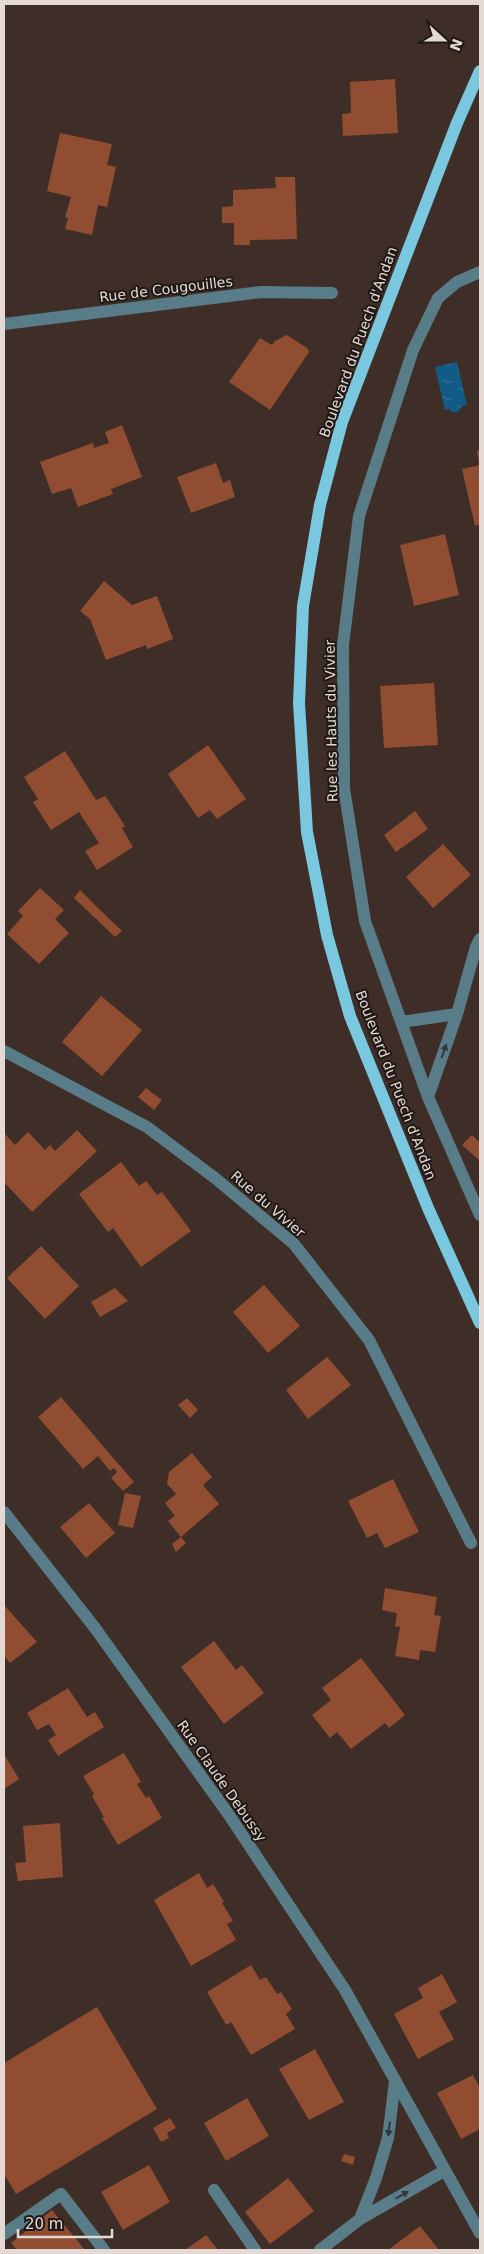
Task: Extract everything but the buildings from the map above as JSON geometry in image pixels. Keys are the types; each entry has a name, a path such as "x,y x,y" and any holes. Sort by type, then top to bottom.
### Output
{"main road":[{"name":"Boulevard du Puech d'Andan","path":"480,71 457,123 342,422 320,505 303,606 299,703 307,832 327,935 350,1016 428,1208 480,1323"}],"street":[{"name":"Rue les Hauts du Vivier","path":"480,272 457,282 438,298 412,350 360,516 342,645 344,788 365,921 428,1097 480,1215"},
{"name":"Rue de Cougouilles","path":"4,324 260,292 332,294"},
{"path":"428,1097 457,1014 480,939"},
{"path":"401,1022 457,1014"},
{"name":"Rue du Vivier","path":"4,1051 147,1128 214,1178 294,1244 369,1340 471,1543"},
{"name":"Rue Claude Debussy","path":"4,1512 94,1628 229,1815 345,1990 480,2233"},
{"path":"360,2219 376,2178 388,2138 395,2081"},
{"path":"320,2250 360,2219 444,2171"},
{"path":"214,2190 254,2250"},
{"path":"4,2234 61,2194 104,2250"}],"water":[{"path":"457,362 467,405 462,406 458,412 452,412 449,409 445,410 435,367"}]}
